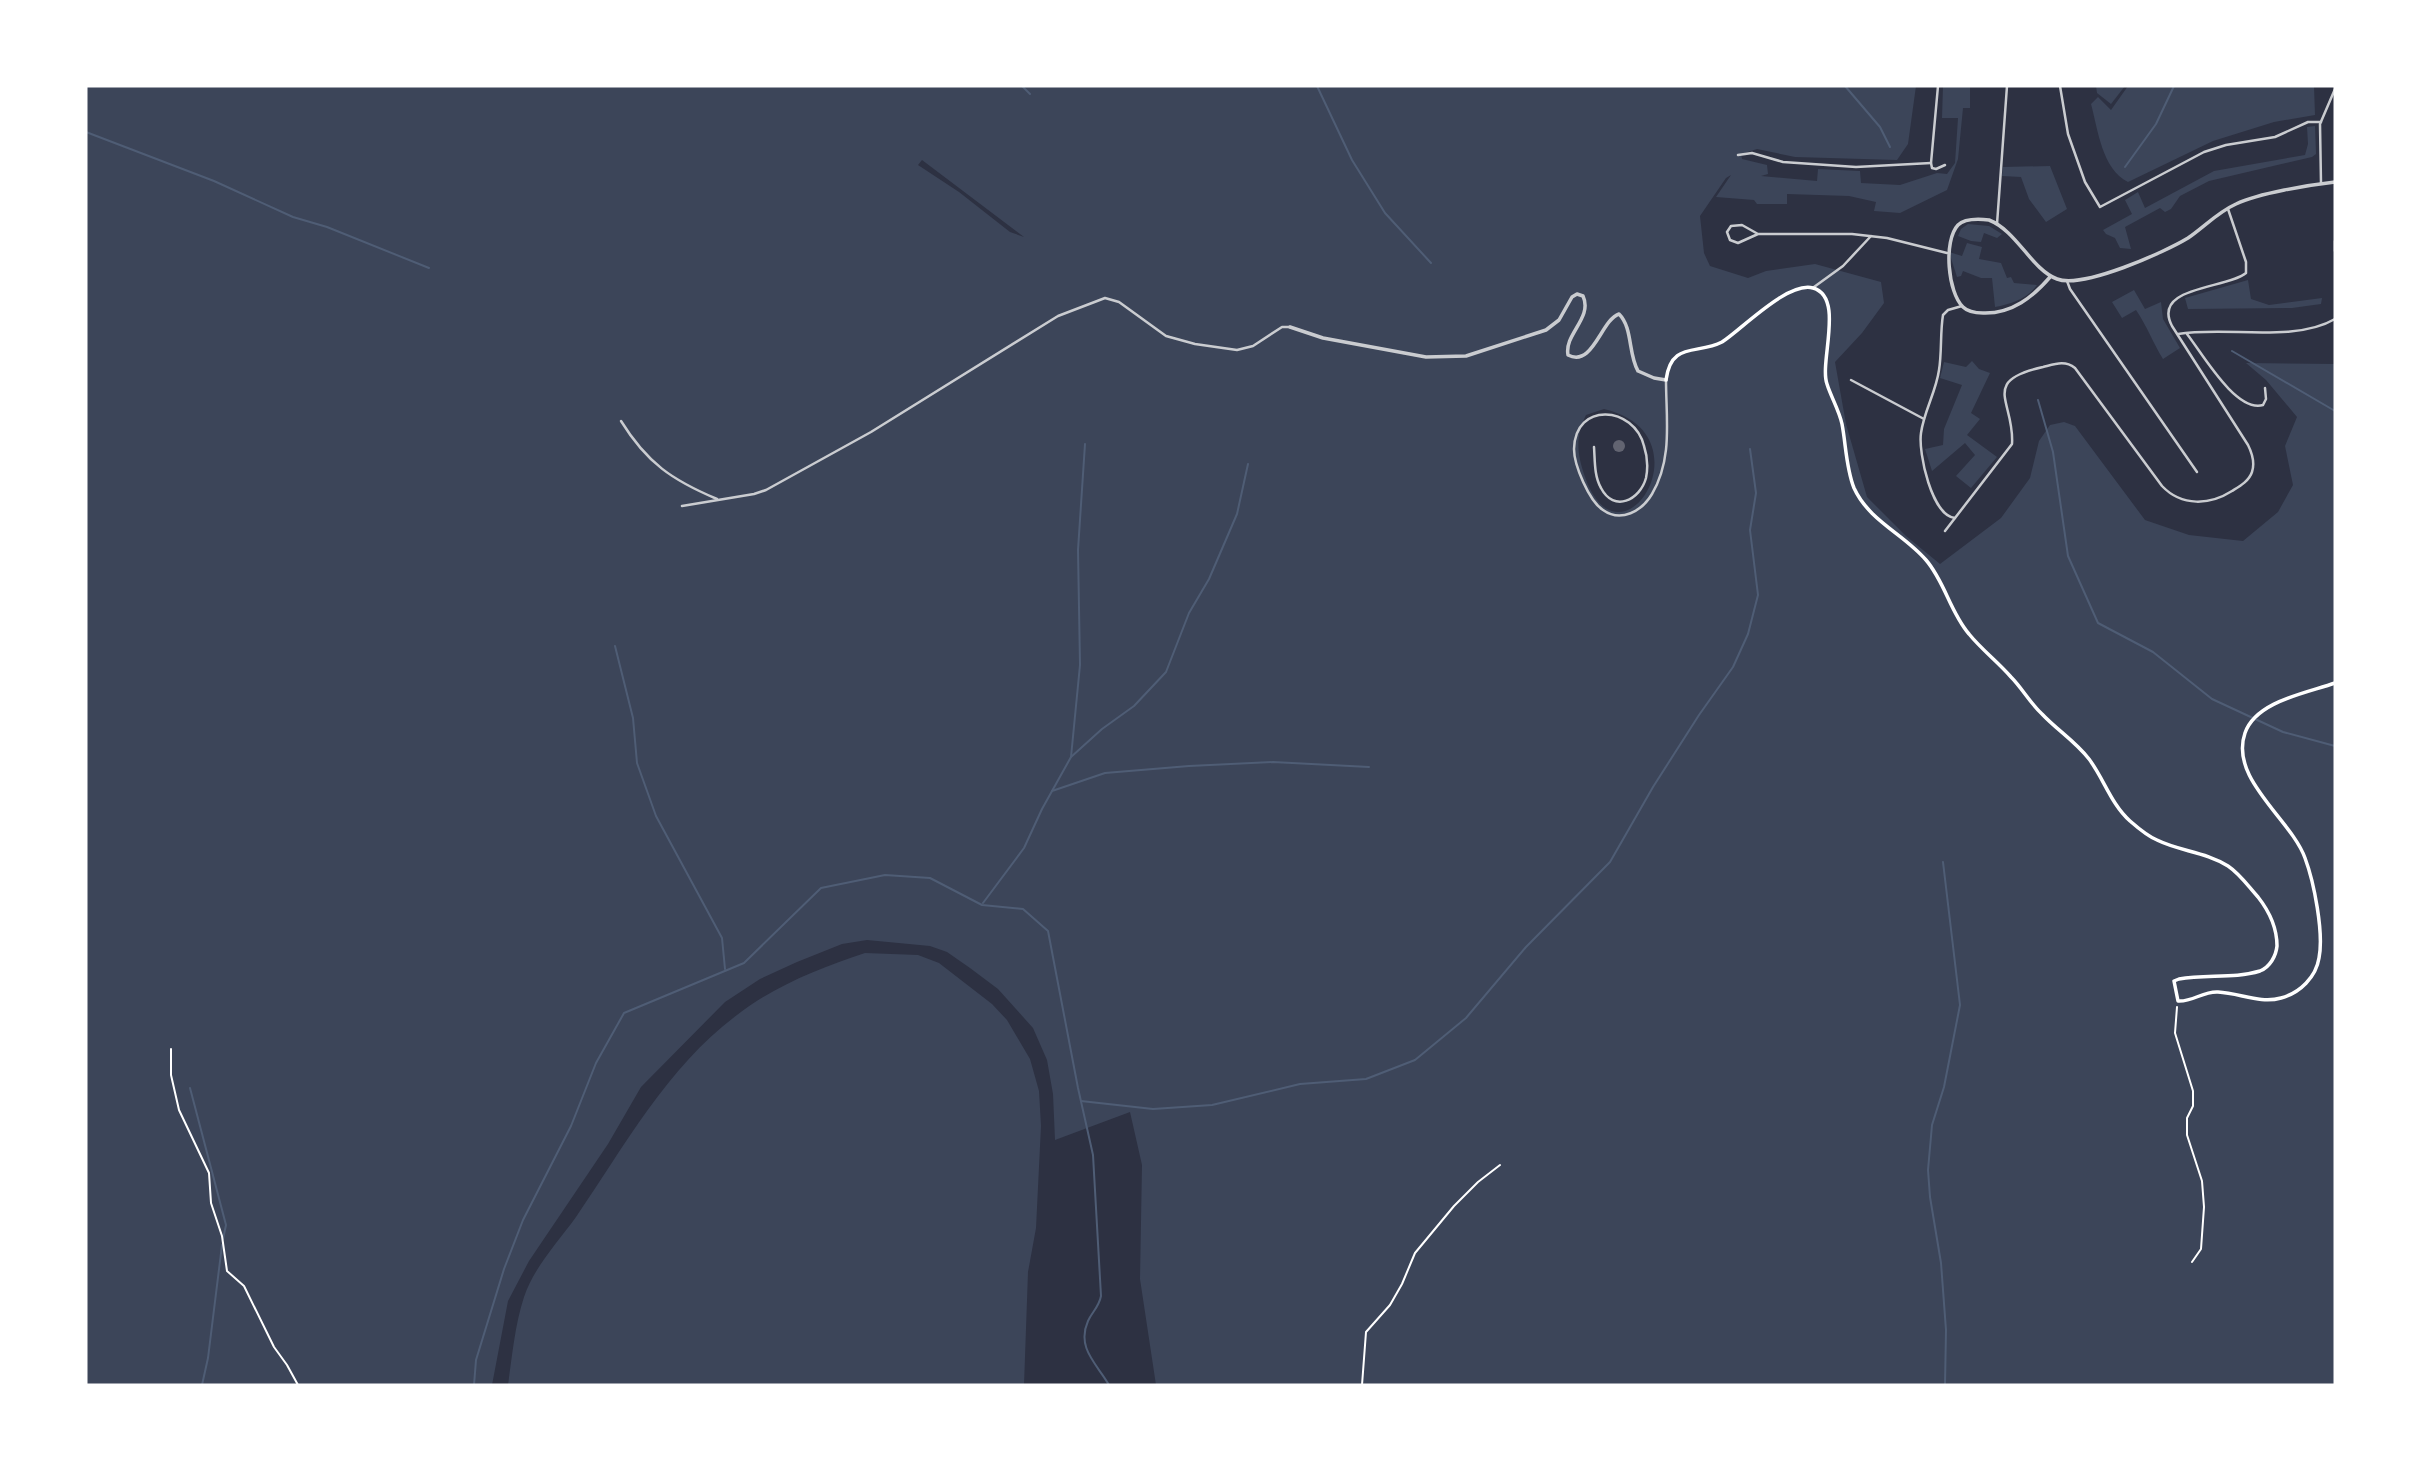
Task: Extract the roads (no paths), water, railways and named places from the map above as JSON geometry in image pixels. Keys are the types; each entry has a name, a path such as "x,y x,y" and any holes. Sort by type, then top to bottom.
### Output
{"main road":[{"path":"1666,380 1669,366 1683,351 1717,345 1786,295 1803,288 1813,288 1822,296 1830,317 1824,370 1841,421 1851,479 1864,504 1878,520 1925,558 1938,576 1957,617 1969,634 2008,673 2041,714 2074,742 2090,760 2112,800 2128,819 2157,841 2225,864 2236,872 2268,911 2275,929 2276,951 2275,958 2263,970 2238,975 2179,979 2174,981 2178,1000 2188,1002 2206,993 2217,992 2263,1000 2280,998 2297,992 2316,970 2320,956 2318,924 2305,857 2253,783 2245,766 2243,742 2251,722 2266,709 2335,684"}],"street":[{"path":"1938,86 1931,163 1932,168 1936,169 1945,165"},
{"path":"1997,224 2007,86"},
{"path":"2060,86 2068,134 2085,183 2100,207 2199,154 2226,145 2275,137 2308,122 2321,122"},
{"path":"2321,184 2321,122 2335,89"},
{"path":"1738,155 1752,153 1783,162 1879,168 1931,163"},
{"path":"2051,276 2026,300 2005,310 1978,313 1968,311 1957,298 1947,253 1950,242 1960,224 1986,220 1997,224 2051,276 2067,281 2113,271 2161,252 2245,200 2335,181"},
{"path":"1945,531 2012,444 2004,399 2009,381 2024,371 2059,363 2068,363 2075,368 2167,491 2186,500 2207,502 2219,499 2241,486 2252,471 2253,459 2248,445 2168,315 2168,309 2174,300 2206,286 2235,280 2246,273 2246,262 2228,209"},
{"path":"1758,234 1739,224 1731,226 1727,232 1729,239 1738,243 1758,234 1871,236 1947,253"},
{"path":"1813,288 1843,266 1871,236"},
{"path":"2335,242 2335,251"},
{"path":"2067,281 2197,471"},
{"path":"682,506 766,490 871,432 1058,316 1105,298 1119,302 1166,336 1195,344 1237,350 1253,346 1282,327 1290,327 1323,338 1426,357 1466,356 1546,330 1559,320 1572,297 1577,294 1583,296 1585,313 1567,346 1568,355 1580,357 1588,351 1599,339 1610,319 1619,314 1626,326 1635,367 1648,377 1666,380 1668,438 1665,461 1653,492 1637,512 1624,515 1602,510 1588,490 1574,457 1577,432 1593,416 1610,414 1623,419 1638,432 1644,444 1646,477 1641,489 1630,501 1624,503 1611,500 1600,488 1594,447"},
{"path":"1955,518 1947,516 1938,507 1923,463 1920,442 1938,374 1943,315 1948,310 1962,306"},
{"path":"2178,334 2199,331 2298,331 2335,319"},
{"path":"2186,333 2242,402 2252,406 2263,405 2266,399 2265,388"},
{"path":"1851,380 1924,419"},
{"path":"621,421 636,445 671,477 720,500"}],"waterway":[{"path":"1022,86 1030,94"},
{"path":"1317,86 1352,160 1385,213 1431,263"},
{"path":"1845,86 1880,127 1890,147"},
{"path":"2125,167 2156,124 2174,86"},
{"path":"86,132 214,181 293,217 327,227 429,268"},
{"path":"2232,351 2335,411"},
{"path":"2038,400 2053,452 2068,556 2098,623 2153,652 2212,699 2283,732 2335,746"},
{"path":"1071,757 1080,665 1078,550 1085,444"},
{"path":"1081,1101 1153,1109 1212,1105 1300,1084 1366,1079 1415,1060 1466,1018 1526,947 1610,862 1653,787 1733,667 1748,634 1758,595 1750,530 1756,493 1750,449"},
{"path":"983,903 1024,848 1071,757 1102,729 1134,706 1166,672 1189,613 1209,579 1237,514 1248,464"},
{"path":"615,646 633,718 637,763 656,816 722,938 725,969"},
{"path":"1052,791 1105,773 1189,766 1273,762 1369,767"},
{"path":"1943,862 1960,1005 1944,1087 1932,1125 1928,1170 1941,1263 1946,1330 1945,1385"},
{"path":"474,1385 476,1360 504,1269 523,1220 571,1126 596,1063 624,1013 744,963 821,888 885,875 930,878 982,905 1023,909 1048,931 1093,1155 1101,1296 1085,1331 1086,1348 1109,1385"},
{"path":"190,1088 226,1225 223,1239"},
{"path":"202,1385 208,1358 222,1245"}]}
